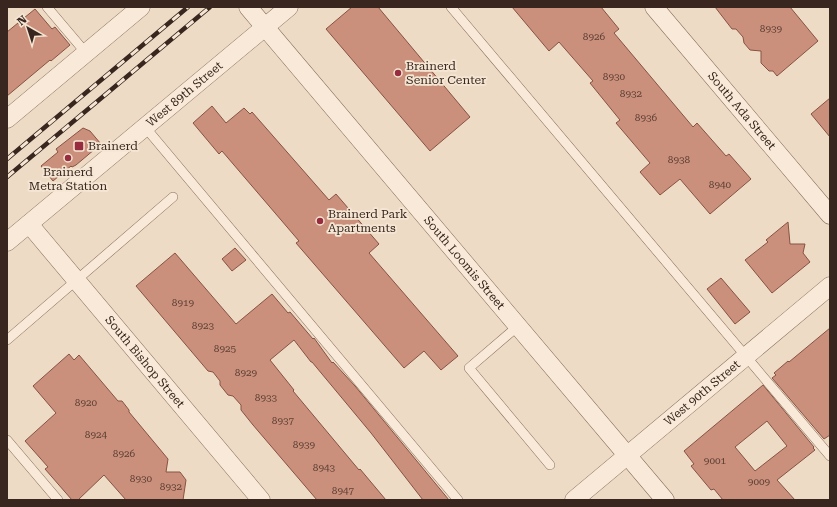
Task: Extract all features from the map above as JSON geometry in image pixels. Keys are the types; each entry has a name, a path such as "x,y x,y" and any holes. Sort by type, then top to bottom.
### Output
{"street":[{"path":"7,119 141,7"},
{"name":"South Loomis Street","path":"248,7 665,500"},
{"name":"West 89th Street","path":"7,242 289,7"},
{"name":"South Ada Street","path":"654,7 830,216"},
{"name":"South Bishop Street","path":"29,224 261,500"},
{"name":"West 90th Street","path":"574,500 830,286"}],"lane":[{"path":"47,7 86,53"},
{"path":"451,7 830,456"},
{"path":"145,127 458,500"},
{"path":"7,340 173,197"},
{"path":"518,326 468,368 550,465"},
{"path":"7,440 58,500"}],"building":[{"name":"Brainerd Senior Center","path":"352,7 378,7 470,117 430,151 326,29"},
{"path":"512,7 601,7 619,29 614,33 693,127 697,123 726,156 729,154 751,179 710,214 680,179 660,195 640,172 650,163 616,123 620,120 590,83 593,81 559,42 549,51"},
{"path":"715,7 790,7 818,41 777,76 773,71 769,71 761,63 761,51 750,50 744,43 743,37 736,29 732,29"},
{"path":"35,9 52,29 55,27 70,45 7,96 7,32"},
{"path":"830,98 830,137 811,114"},
{"name":"Brainerd Park Apartments","path":"212,106 226,123 244,108 250,114 252,112 329,200 336,194 379,244 369,253 458,356 441,370 424,351 404,368 296,243 299,241 222,151 219,154 193,123"},
{"name":"Brainerd Metra Station","path":"83,128 90,131 101,144 76,165 71,166 53,181 41,166 58,152 56,149"},
{"path":"788,222 790,244 805,244 803,253 810,262 772,293 745,260 768,242 766,240"},
{"path":"235,248 246,260 232,271 222,259"},
{"path":"175,253 236,324 272,294 288,313 290,312 313,339 314,338 332,363 333,362 355,386 449,500 423,500 371,433 294,340 270,360 294,390 293,391 386,500 317,500 241,410 241,405 233,396 228,395 220,385 220,381 213,372 208,371 136,286"},
{"path":"721,278 750,312 735,324 707,289"},
{"path":"830,328 830,435 824,439 772,378 776,375 774,373"},
{"path":"69,354 74,360 79,355 118,401 122,401 129,412 168,459 166,472 180,472 186,480 183,500 126,500 104,475 78,500 72,500 45,469 48,467 25,441 56,413 33,386"},
{"path":"763,385 815,450 777,480 795,500 723,500 714,489 711,490 691,466 694,464 684,451","holes":["767,421 787,446 755,471 735,447"]}],"railway":[{"path":"7,159 188,7"},
{"path":"7,177 210,7"}],"place":[{"name":"Brainerd Senior Center","path":"398,73"},
{"name":"Brainerd","path":"79,146"},
{"name":"Brainerd Metra Station","path":"68,158"},
{"name":"Brainerd Park Apartments","path":"320,221"}]}
